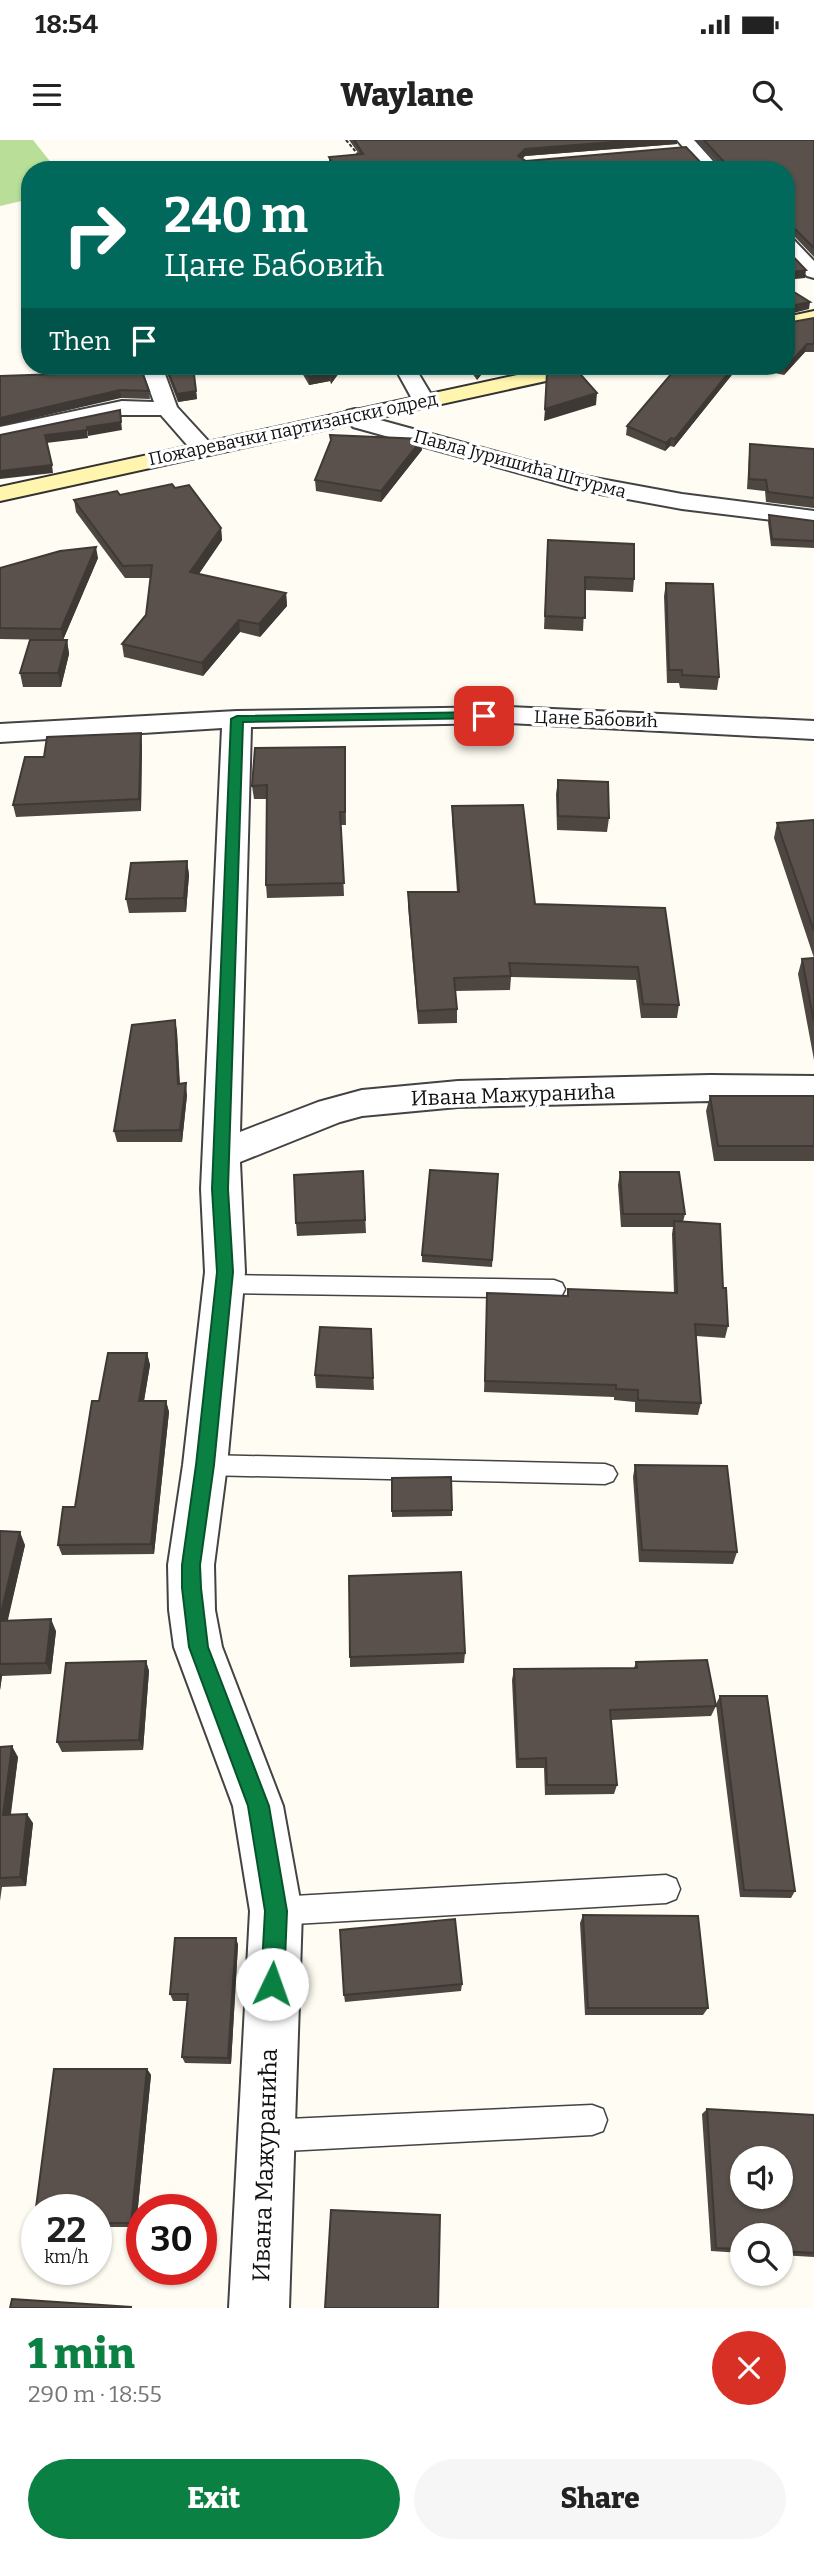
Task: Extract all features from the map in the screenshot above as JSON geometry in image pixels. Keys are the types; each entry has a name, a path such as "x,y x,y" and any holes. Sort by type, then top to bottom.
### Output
{"street":[{"path":"685,146 702,161"},
{"path":"795,252 814,272"},
{"path":"795,321 814,317"},
{"path":"155,375 167,409 203,449"},
{"path":"409,375 424,401"},
{"name":"Пожаревачки партизански одред","path":"0,494 545,375"},
{"path":"0,434 122,408 167,409"},
{"name":"Павла Јуришића Штурма","path":"355,416 361,422 549,476 647,497 814,518"},
{"name":"Цане Бабовић","path":"0,733 237,719 509,715 814,730"},
{"name":"Ивана Мажуранића","path":"237,719 222,1154 224,1284 205,1465 191,1565 198,1647 258,1806 276,1911 259,2308"},
{"name":"Ивана Мажуранића","path":"222,1154 331,1111 362,1103 458,1094 710,1088 814,1089"}],"lane":[{"path":"224,1284 554,1289"},
{"path":"205,1465 605,1474"},
{"path":"276,1911 666,1889"},
{"path":"266,2136 592,2120"}],"path":[{"path":"346,140 362,160"}],"green space":[{"path":"0,140 33,140 50,161 21,161 21,201 0,206"}],"building":[{"path":"354,140 638,140 525,149 518,156 526,161 331,161 329,157 363,154"},
{"path":"704,140 814,140 814,248 796,230 795,161 723,161"},
{"path":"686,147 699,161 526,161"},
{"path":"795,258 806,270 795,272"},
{"path":"795,293 810,302 795,305"},
{"path":"814,318 814,344 807,344 795,357 795,321"},
{"path":"143,375 149,391 120,390 0,418 0,376"},
{"path":"170,375 194,375 196,391 177,394"},
{"path":"547,375 581,375 597,393 545,409"},
{"path":"670,375 727,375 675,439 671,438 666,443 627,426"},
{"path":"120,410 121,422 87,427 87,430 45,435 52,465 0,471 0,435"},
{"path":"330,435 422,439 381,491 315,480 331,440"},
{"path":"750,444 814,449 814,498 768,492 766,480 749,479"},
{"path":"172,484 175,488 189,485 221,528 190,572 286,593 259,624 239,620 202,663 122,644 146,615 152,565 123,566 74,500 117,491 120,495"},
{"path":"769,515 814,521 814,541 772,539"},
{"path":"548,540 634,544 634,579 585,577 585,618 545,616"},
{"path":"96,547 61,629 0,628 0,568 60,551"},
{"path":"666,583 713,584 719,677 682,675 682,670 669,670"},
{"path":"30,640 67,640 58,673 20,673"},
{"path":"141,733 139,799 13,805 25,757 44,757 47,737"},
{"path":"345,747 345,812 340,812 344,883 266,885 267,785 252,786 255,748"},
{"path":"558,780 608,782 609,818 558,816"},
{"path":"523,805 535,904 665,908 679,1005 643,1004 638,967 509,963 511,976 454,978 457,1009 418,1011 408,892 459,892 452,806"},
{"path":"814,820 814,931 777,823"},
{"path":"187,861 184,898 126,899 131,863"},
{"path":"814,958 814,1022 802,959"},
{"path":"175,1020 178,1084 186,1083 180,1130 114,1131 132,1025"},
{"path":"710,1096 814,1096 814,1146 718,1146"},
{"path":"430,1170 498,1174 492,1260 422,1255"},
{"path":"363,1171 365,1220 296,1223 294,1175"},
{"path":"620,1172 679,1172 685,1214 623,1214"},
{"path":"674,1221 720,1224 728,1326 695,1324 701,1403 638,1400 638,1390 616,1389 616,1385 485,1381 487,1293 568,1296 568,1289 677,1293"},
{"path":"320,1327 371,1329 373,1378 315,1375"},
{"path":"108,1353 147,1353 139,1401 166,1401 151,1544 58,1545 63,1507 75,1507 92,1401 99,1401"},
{"path":"635,1465 727,1466 737,1552 642,1550"},
{"path":"451,1477 452,1510 392,1511 392,1478"},
{"path":"0,1531 20,1532 0,1617"},
{"path":"461,1572 465,1653 350,1657 349,1576"},
{"path":"51,1619 46,1663 0,1664 0,1621"},
{"path":"707,1660 716,1706 610,1710 617,1785 547,1785 546,1758 518,1759 514,1669 637,1668 636,1662"},
{"path":"146,1661 139,1740 57,1742 66,1663"},
{"path":"720,1696 767,1696 795,1891 744,1890"},
{"path":"12,1746 3,1815 27,1814 20,1877 0,1878 0,1747"},
{"path":"583,1915 698,1916 708,2008 588,2008"},
{"path":"455,1919 462,1984 344,1995 340,1930"},
{"path":"175,1938 236,1938 228,2058 182,2057 188,1994 170,1994"},
{"path":"54,2069 147,2069 134,2194 126,2194 126,2223 112,2223 112,2194 38,2194"},
{"path":"707,2109 814,2115 814,2253 793,2252 793,2223 730,2223 730,2249 716,2248"},
{"path":"331,2210 440,2215 438,2308 325,2308"},
{"path":"12,2299 131,2307 131,2308 10,2308"}],"route":[{"path":"272,1984 276,1911 258,1806 241,1754 198,1647 192,1610 191,1565 205,1465 225,1272 220,1189 237,719 484,716"}]}
